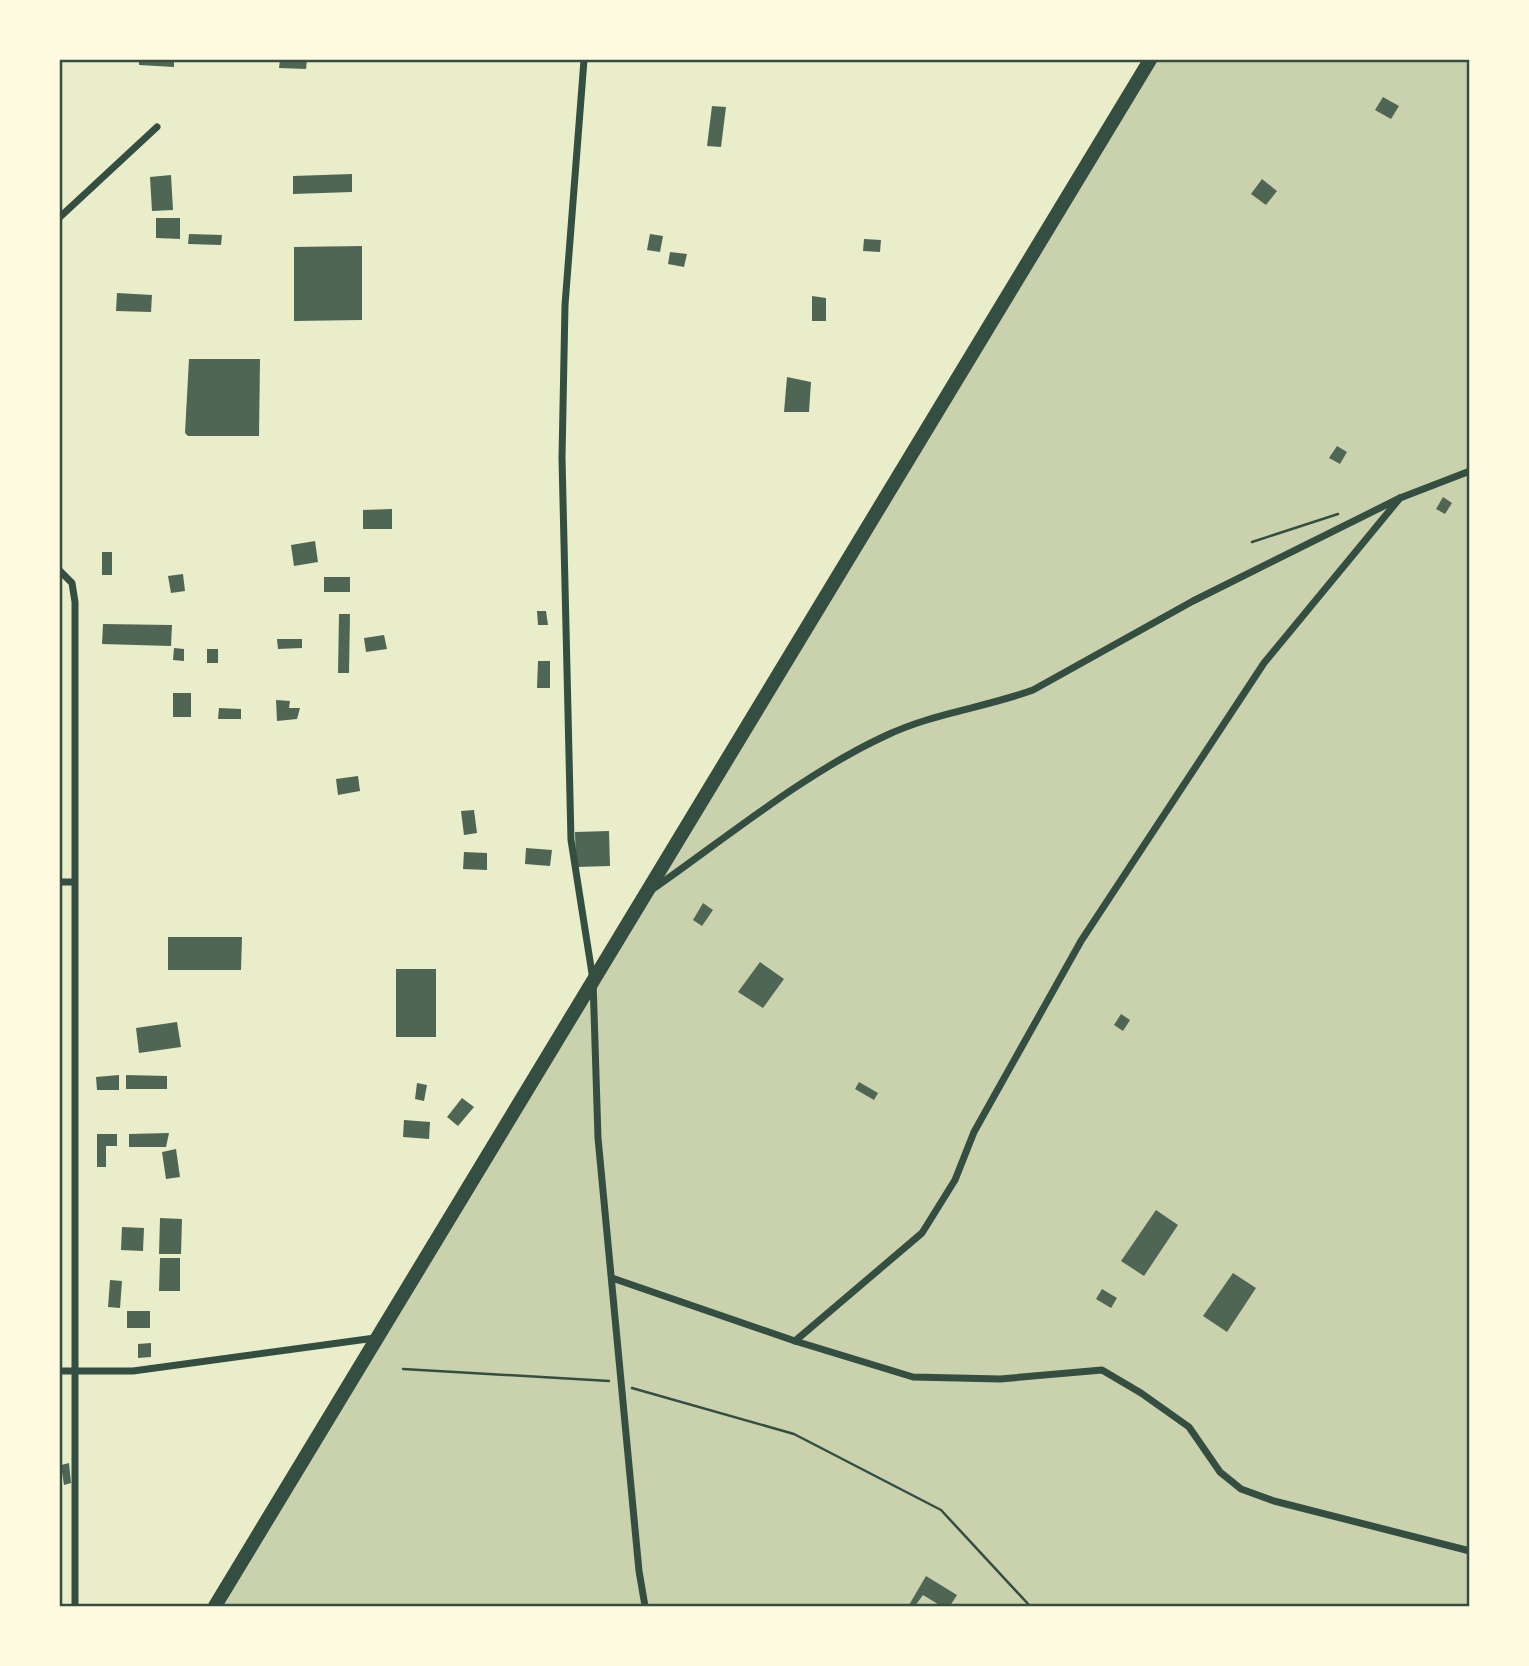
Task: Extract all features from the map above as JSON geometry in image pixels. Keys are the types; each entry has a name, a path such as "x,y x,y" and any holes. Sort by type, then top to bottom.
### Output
{"highway":[{"path":"215,1606 1150,60"}],"street":[{"path":"584,60 565,305 562,458 571,840 593,980 598,1138 639,1571 645,1606"},
{"path":"60,217 157,127"},
{"path":"646,893 852,752 947,712 1008,700 1033,690 1193,601 1400,498 1469,471"},
{"path":"795,1341 922,1233 955,1180 974,1132 1081,941 1264,663 1400,498"},
{"path":"60,571 72,583 75,602 75,1606"},
{"path":"60,881 73,882"},
{"path":"612,1278 795,1341 913,1377 1000,1379 1101,1370 1142,1393 1189,1427 1220,1472 1241,1489 1274,1501 1469,1551"},
{"path":"60,1371 133,1371 377,1337"}],"path":[{"path":"403,1369 604,1380 794,1434 941,1510 1030,1606"}],"green space":[{"path":"1149,60 1469,60 1469,1606 215,1606"}],"building":[{"path":"139,60 174,60 174,67 139,65"},
{"path":"280,60 307,60 306,69 279,68"},
{"path":"1383,97 1399,106 1391,119 1375,110"},
{"path":"712,106 726,107 721,147 707,146"},
{"path":"352,174 352,192 293,194 293,176"},
{"path":"171,175 173,210 152,211 150,177"},
{"path":"1262,179 1277,191 1266,205 1251,194"},
{"path":"156,218 180,218 180,239 156,238"},
{"path":"189,234 222,235 221,245 188,244"},
{"path":"650,234 663,236 660,252 647,250"},
{"path":"864,239 881,240 880,252 863,251"},
{"path":"362,246 362,320 294,321 294,247"},
{"path":"670,252 687,254 684,267 668,264"},
{"path":"117,293 152,295 151,312 116,311"},
{"path":"812,296 826,298 826,321 812,321"},
{"path":"189,359 260,359 259,436 188,436 185,433"},
{"path":"787,377 811,382 809,412 784,412"},
{"path":"1337,446 1347,452 1340,464 1329,458"},
{"path":"1443,497 1452,503 1445,514 1436,509"},
{"path":"392,509 392,529 363,529 363,510"},
{"path":"315,541 318,562 294,566 291,545"},
{"path":"102,552 112,552 112,575 102,575"},
{"path":"183,574 185,591 171,593 168,576"},
{"path":"324,577 350,577 350,592 324,592"},
{"path":"537,611 546,611 548,625 538,625"},
{"path":"339,614 350,614 349,673 338,673"},
{"path":"103,624 172,625 171,646 102,644"},
{"path":"384,635 387,649 366,652 364,638"},
{"path":"277,639 302,639 302,648 278,649"},
{"path":"174,648 184,649 184,661 173,660"},
{"path":"207,649 218,649 218,663 207,663"},
{"path":"538,661 550,661 550,688 537,688"},
{"path":"173,693 191,693 191,717 173,717"},
{"path":"276,700 290,701 289,708 300,708 297,719 277,721"},
{"path":"219,708 241,709 241,719 218,719"},
{"path":"358,776 360,791 338,795 336,779"},
{"path":"474,810 477,833 464,835 461,811"},
{"path":"609,831 610,866 576,867 575,832"},
{"path":"526,848 552,850 550,866 525,864"},
{"path":"464,852 487,853 487,870 463,869"},
{"path":"703,903 713,910 702,926 693,920"},
{"path":"168,937 242,937 241,970 168,970"},
{"path":"760,962 784,979 763,1008 738,992"},
{"path":"396,969 436,969 436,1037 396,1037"},
{"path":"1121,1014 1130,1020 1123,1031 1114,1025"},
{"path":"177,1022 181,1047 139,1053 136,1028"},
{"path":"119,1075 119,1090 97,1090 96,1077"},
{"path":"126,1075 167,1076 167,1089 126,1089"},
{"path":"859,1082 878,1093 874,1100 855,1089"},
{"path":"417,1083 427,1085 424,1101 415,1099"},
{"path":"462,1098 474,1107 458,1126 447,1117"},
{"path":"404,1120 430,1122 429,1139 403,1137"},
{"path":"169,1133 166,1147 129,1147 129,1134"},
{"path":"97,1134 117,1134 117,1146 106,1146 106,1167 97,1167"},
{"path":"176,1149 180,1177 166,1179 162,1152"},
{"path":"1156,1210 1178,1225 1144,1276 1121,1261"},
{"path":"160,1218 182,1219 181,1254 159,1254"},
{"path":"122,1227 144,1228 143,1251 121,1250"},
{"path":"160,1258 180,1258 180,1291 159,1291"},
{"path":"1233,1273 1256,1288 1227,1332 1203,1316"},
{"path":"110,1280 122,1281 120,1308 108,1307"},
{"path":"1102,1289 1117,1298 1111,1308 1096,1299"},
{"path":"127,1311 150,1311 150,1328 127,1328"},
{"path":"151,1343 151,1357 138,1358 138,1344"},
{"path":"69,1463 71,1483 64,1485 61,1465"},
{"path":"926,1576 957,1595 950,1606 941,1606 923,1595 915,1606 909,1605"}]}
